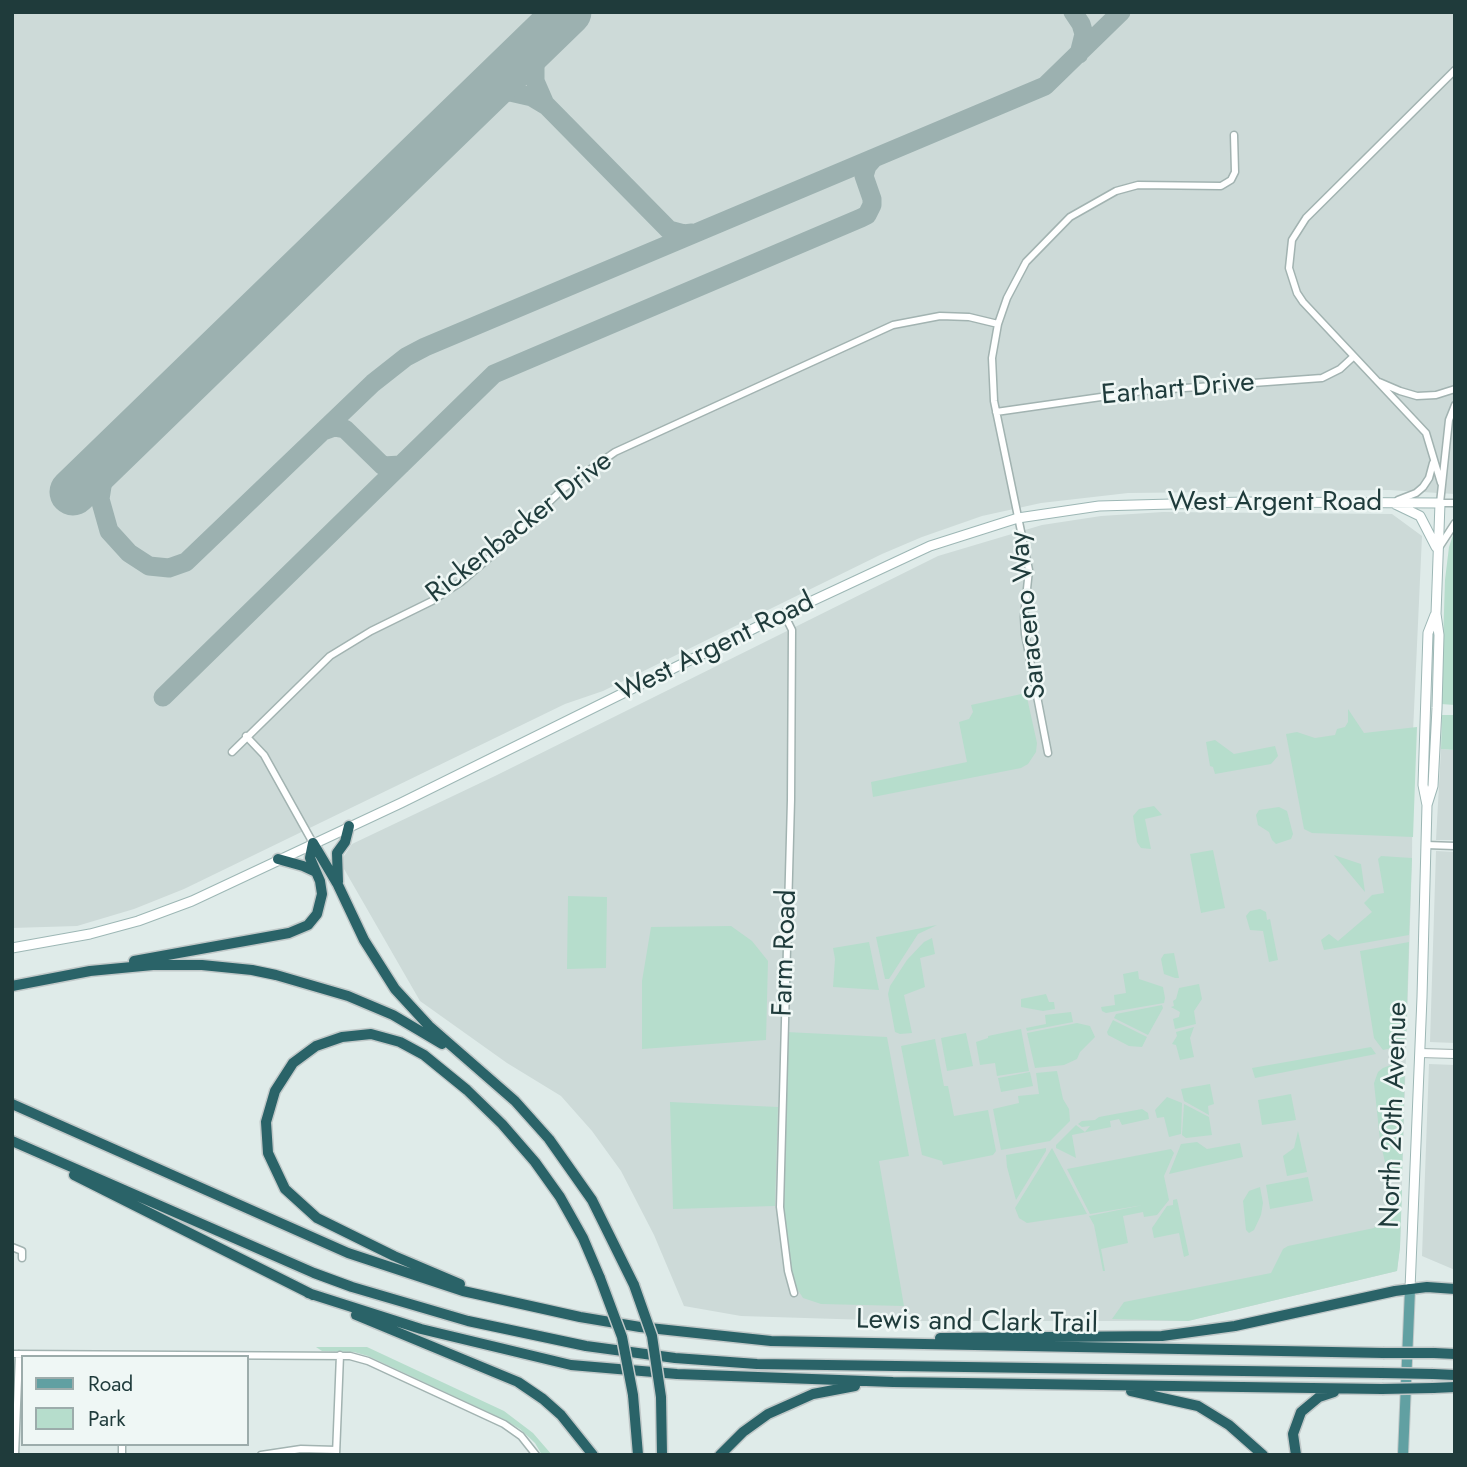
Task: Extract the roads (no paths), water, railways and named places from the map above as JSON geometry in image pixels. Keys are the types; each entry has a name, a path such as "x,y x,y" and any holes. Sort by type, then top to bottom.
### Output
{"highway":[{"path":"338,885 337,853 345,842 349,825"},
{"path":"90,971 99,967 289,933 302,928 313,919 320,907 322,887 310,858 313,843"},
{"path":"313,843 338,885 364,940 395,989 429,1026 532,1120 565,1159 605,1224 634,1285 652,1336 661,1397 662,1455"},
{"path":"278,859 316,872"},
{"path":"12,986 90,971 177,965 228,967 276,975 348,996 393,1015 479,1069"},
{"path":"501,1301 394,1256 317,1218 285,1189 268,1153 266,1122 275,1091 293,1063 316,1046 342,1037 371,1034 400,1042 424,1055 467,1090 502,1124 535,1162 560,1197 583,1238 600,1278 622,1337 634,1395 638,1455"},
{"path":"12,1104 348,1253 501,1301"},
{"path":"12,1142 308,1293 519,1382 552,1406 571,1425 593,1455"},
{"path":"12,1142 352,1287 468,1321 586,1346 665,1357 757,1364 1455,1375"},
{"path":"844,1344 854,1339 1162,1336 1235,1326 1410,1289 1455,1289"},
{"path":"308,1293 421,1329 572,1365 677,1374 1072,1385 1382,1389 1455,1387"},
{"name":"Lewis and Clark Trail","path":"501,1301 630,1325 771,1341 1455,1354"},
{"path":"720,1455 755,1422 789,1404 813,1394 852,1386 893,1382"},
{"path":"1072,1385 1124,1390 1198,1406 1229,1425 1262,1455"},
{"path":"1296,1455 1294,1426 1301,1412 1312,1401 1334,1392 1382,1389"}],"main road":[{"path":"1390,502 1420,516 1437,550"},
{"name":"West Argent Road","path":"12,947 80,936 157,915 199,898 349,825 401,803 930,545 1018,517 1128,504 1440,503"},
{"name":"North 20th Avenue","path":"1404,1455 1427,805 1433,786 1439,635 1436,614 1440,503"}],"street":[{"path":"1441,483 1431,443 1421,426 1303,303 1289,268 1292,240 1306,218 1455,70"},
{"name":"Saraceno Way","path":"1048,753 1025,634 1029,570 996,412 992,358 999,324 1007,298 1026,262 1070,217 1116,191 1138,185 1221,186 1231,180 1235,173 1234,135"},
{"name":"Rickenbacker Drive","path":"232,752 330,656 432,601 461,582 564,488 615,452 893,325 926,317 947,316 969,317 999,324"},
{"name":"Earhart Drive","path":"996,412 1155,390 1322,378 1340,369 1353,357"},
{"path":"1374,379 1417,396 1436,396 1455,388"},
{"path":"1440,503 1449,420 1455,405"},
{"path":"1390,502 1406,498 1423,487 1430,478 1434,458"},
{"name":"West Argent Road","path":"1440,503 1455,503"},
{"path":"1437,550 1455,523"},
{"name":"Farm Road","path":"784,614 792,630 791,800 780,1207 788,1271 794,1293"},
{"path":"246,737 268,762 313,843"},
{"path":"1426,845 1455,846"},
{"path":"1420,1053 1455,1054"},
{"path":"12,1247 22,1251 22,1258"},
{"path":"15,1455 15,1354 340,1355 368,1361 508,1426 522,1436 536,1455"},
{"path":"261,1455 300,1450 336,1452 340,1355"}]}
